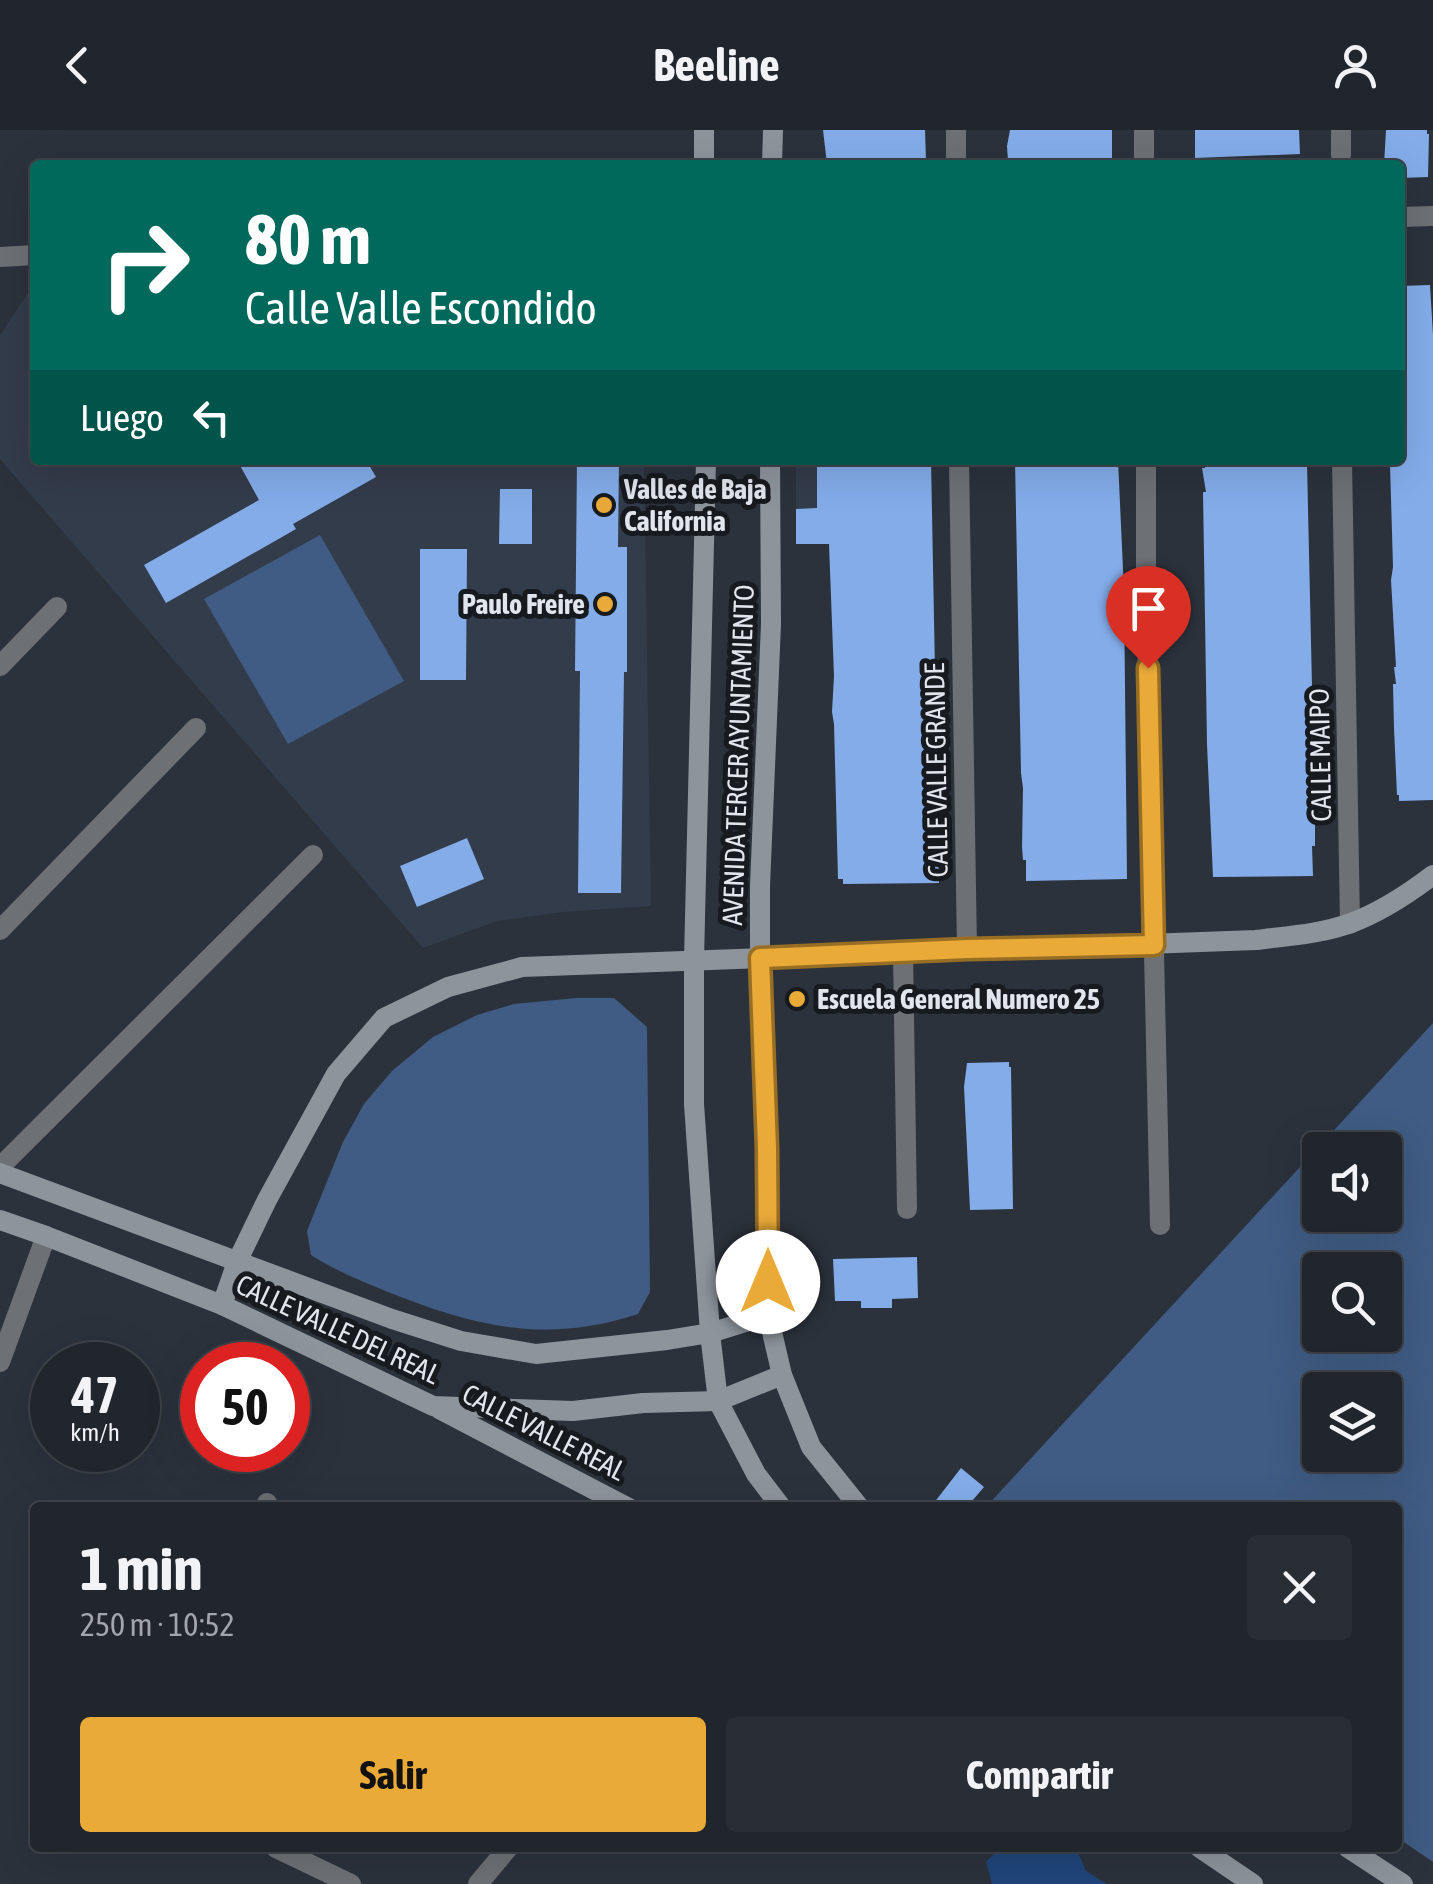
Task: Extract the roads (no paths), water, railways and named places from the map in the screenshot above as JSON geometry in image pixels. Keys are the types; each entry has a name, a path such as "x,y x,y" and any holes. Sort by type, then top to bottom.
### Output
{"street":[{"path":"704,130 704,160"},
{"path":"772,160 773,130"},
{"path":"956,130 956,160"},
{"path":"1144,130 1144,160"},
{"path":"1341,130 1341,155"},
{"path":"1405,217 1433,216"},
{"path":"0,257 30,255"},
{"name":"AVENIDA TERCER AYUNTAMIENTO","path":"706,465 694,1104 718,1400 756,1474 777,1502"},
{"name":"AVENIDA TERCER AYUNTAMIENTO","path":"770,465 771,624 760,886 768,1315 782,1374 811,1446 855,1502"},
{"name":"CALLE VALLE GRANDE","path":"958,465 967,949"},
{"path":"1146,465 1160,1224"},
{"name":"CALLE MAIPO","path":"1342,465 1350,924"},
{"path":"0,666 58,608"},
{"path":"0,930 196,728"},
{"path":"0,1170 313,855"},
{"path":"222,1306 237,1262 266,1200 336,1074 384,1018 448,987 522,967 1154,945 1302,935 1350,924 1402,899 1433,876"},
{"path":"903,952 907,1209"},
{"name":"CALLE VALLE DEL REAL","path":"0,1170 392,1319 444,1335 536,1354 710,1333 768,1315"},
{"name":"CALLE VALLE DEL REAL","path":"0,1220 222,1306 433,1406 573,1411 718,1400 782,1374"},
{"path":"0,1362 46,1236"},
{"name":"CALLE VALLE REAL","path":"433,1406 617,1502"},
{"path":"284,1852 350,1884"},
{"path":"478,1884 505,1852"},
{"path":"1206,1852 1253,1884"},
{"path":"1354,1852 1404,1884"}],"place":[{"name":"Valles de Baja California","path":"604,505"},
{"name":"Paulo Freire","path":"605,604"},
{"name":"Escuela General Numero 25","path":"797,999"}]}
